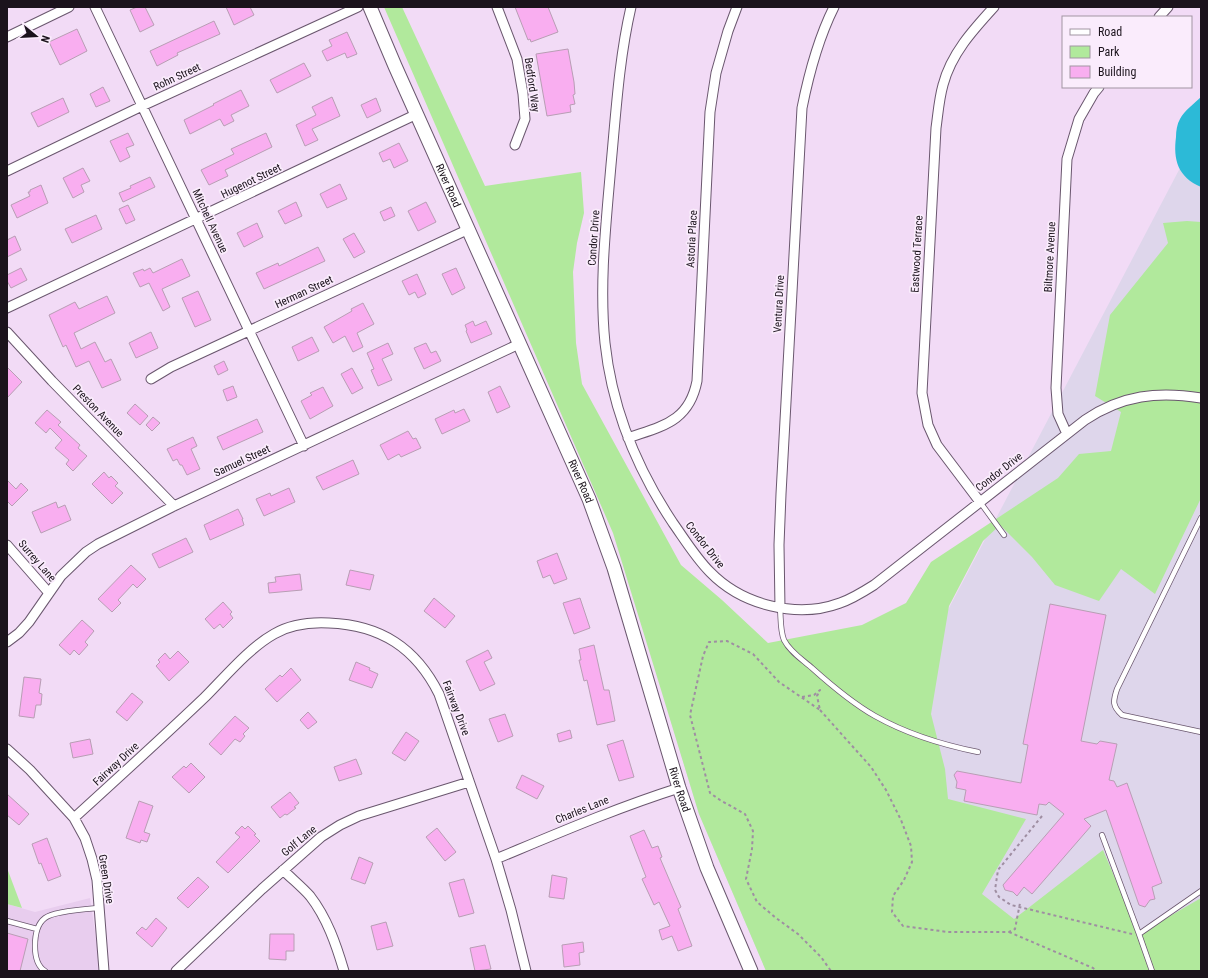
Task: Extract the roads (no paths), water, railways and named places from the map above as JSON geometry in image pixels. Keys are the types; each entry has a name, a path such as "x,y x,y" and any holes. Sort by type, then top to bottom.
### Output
{"street":[{"path":"7,37 69,7"},
{"name":"Mitchell Avenue","path":"95,7 304,446"},
{"name":"Rohn Street","path":"7,172 142,106 358,7"},
{"name":"River Road","path":"370,7 589,500 614,568 679,788 707,868 751,971"},
{"name":"Bedford Way","path":"497,7 517,59 523,94 525,119 515,145"},
{"name":"Condor Drive","path":"632,7 620,70 603,274 603,314 607,357 621,419 651,488 692,551 702,564 718,580 733,590 753,600 780,608 798,610 813,609 838,604 861,594 889,574 1098,411 1130,399 1146,396 1168,394 1201,398"},
{"name":"Astoria Place","path":"628,438 666,425 676,419 692,399 695,391 698,358 710,112 716,73 728,31 737,7"},
{"name":"Ventura Drive","path":"780,608 779,545 781,494 802,108 812,61 824,28 834,7"},
{"name":"Eastwood Terrace","path":"980,502 937,445 928,426 922,393 936,128 940,99 947,72 956,55 976,27 994,7"},
{"path":"1160,16 1168,7"},
{"name":"Biltmore Avenue","path":"1067,434 1058,414 1056,388 1067,159 1079,119 1098,88"},
{"name":"Hugenot Street","path":"7,308 196,220 417,114"},
{"name":"Herman Street","path":"151,379 171,367 469,229"},
{"name":"Preston Avenue","path":"7,332 52,381 174,506"},
{"name":"Samuel Street","path":"7,642 19,633 29,622 61,576 86,552 174,506 520,344"},
{"name":"Surrey Lane","path":"7,545 49,593"},
{"name":"Fairway Drive","path":"74,818 138,760 262,642 274,633 302,624 316,622 359,626 372,630 401,645 415,658 433,681 439,694 496,859 511,910 526,971"},
{"name":"Green Drive","path":"7,749 35,776 74,818 85,838 97,880 104,971"},
{"name":"Golf Lane","path":"176,971 283,870 321,837 353,819 411,799 469,782"},
{"name":"Charles Lane","path":"496,859 577,825 679,788"},
{"path":"283,870 309,895 322,915 337,946 344,971"}],"lane":[{"path":"980,502 1004,535"},
{"path":"1201,518 1117,689 1114,703 1117,710 1122,715 1201,732"},
{"path":"780,608 782,633 785,642 791,649 850,700 875,716 902,729 941,743 978,752"},
{"path":"1102,835 1152,971"},
{"path":"1139,934 1201,891"},
{"path":"44,971 37,960 35,938 37,929 44,918 52,914 99,908"},
{"path":"7,921 37,929"}],"water":[{"path":"1201,97 1201,187 1193,183 1182,173 1175,153 1175,145 1177,128 1180,119"}]}
